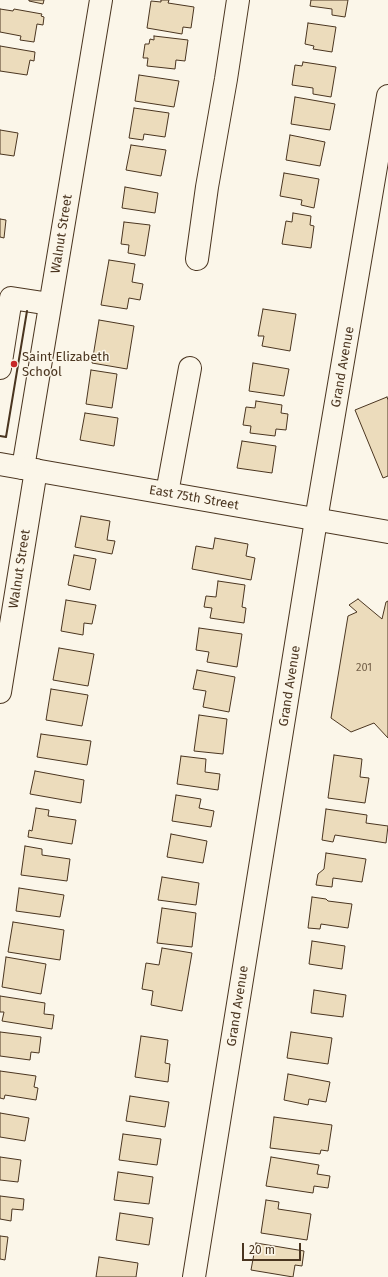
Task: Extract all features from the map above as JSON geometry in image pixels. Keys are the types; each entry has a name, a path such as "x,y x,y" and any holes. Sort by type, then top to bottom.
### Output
{"street":[{"name":"Walnut Street","path":"0,692 50,304 101,0"},
{"path":"197,259 207,187 238,0"},
{"name":"Grand Avenue","path":"194,1277 316,520 380,199 388,96"},
{"path":"0,368 11,298 50,304"},
{"path":"167,493 190,368"},
{"name":"East 75th Street","path":"0,464 388,532"}],"building":[{"path":"29,0 44,0 43,4"},
{"path":"161,0 169,0 168,3 194,7 191,28 183,27 182,34 147,28 151,1 161,2"},
{"path":"311,0 348,0 345,17 332,15 332,9 310,6"},
{"path":"0,9 13,11 14,9 42,14 41,16 44,17 43,25 37,24 34,42 20,40 21,36 0,32"},
{"path":"308,23 336,27 332,52 313,49 314,46 305,44"},
{"path":"154,36 188,40 185,61 176,60 175,69 147,66 148,58 143,58 145,44 149,44 150,39 154,40"},
{"path":"0,46 35,52 34,61 30,60 27,75 0,71"},
{"path":"303,62 336,67 331,97 313,94 313,88 292,85 295,65 302,66"},
{"path":"139,75 179,81 174,107 135,101"},
{"path":"295,97 335,104 330,130 291,124"},
{"path":"134,108 169,113 165,137 144,134 143,140 129,138"},
{"path":"0,130 18,133 14,156 0,154"},
{"path":"290,135 325,142 320,166 286,160"},
{"path":"131,145 166,150 161,176 126,170"},
{"path":"284,173 319,179 314,208 301,205 302,200 280,196"},
{"path":"125,187 158,193 155,213 122,208"},
{"path":"293,213 311,216 310,225 314,226 311,248 282,244 286,221 292,222"},
{"path":"0,219 6,220 4,238 0,237"},
{"path":"124,222 150,225 145,256 128,253 129,245 121,244"},
{"path":"109,260 135,264 132,282 143,284 140,300 129,298 127,309 101,305"},
{"path":"263,309 296,314 290,351 262,346 264,336 258,336"},
{"path":"99,320 134,326 127,369 92,363"},
{"path":"253,363 289,369 284,396 249,391"},
{"path":"91,370 117,374 112,408 86,404"},
{"path":"387,397 388,476 383,478 355,410"},
{"path":"256,401 282,405 281,413 288,414 286,430 276,429 275,436 250,433 251,426 243,425 246,407 255,408"},
{"path":"85,413 118,418 114,446 80,440"},
{"path":"242,441 276,446 272,473 237,468"},
{"path":"81,516 110,521 107,540 115,541 112,554 75,547"},
{"path":"215,538 248,544 246,556 255,558 251,580 192,569 196,546 213,549"},
{"path":"74,555 96,559 90,590 68,585"},
{"path":"218,581 245,585 242,607 246,608 244,623 210,618 212,608 204,607 206,596 216,597"},
{"path":"358,599 382,619 386,602 388,601 388,738 374,723 351,732 331,718 348,616 357,612 349,605"},
{"path":"66,600 96,605 92,624 84,623 83,635 61,631"},
{"path":"199,628 242,634 237,667 207,662 209,652 196,650"},
{"path":"59,648 94,654 88,686 53,680"},
{"path":"197,670 235,677 229,712 203,707 206,691 193,689"},
{"path":"51,689 88,695 82,726 46,720"},
{"path":"199,715 227,719 223,754 194,751"},
{"path":"41,734 91,741 87,765 37,757"},
{"path":"334,755 362,759 360,777 369,778 365,803 328,798"},
{"path":"181,756 206,759 205,772 220,774 218,790 177,784"},
{"path":"35,771 84,780 81,803 30,794"},
{"path":"176,795 201,799 199,808 214,811 211,827 172,821"},
{"path":"36,808 49,810 48,816 76,820 72,844 28,837 29,830 32,831"},
{"path":"326,809 367,815 366,823 388,826 386,843 335,835 333,842 322,840"},
{"path":"171,834 207,841 203,863 167,857"},
{"path":"25,846 42,849 42,855 70,859 67,881 21,875"},
{"path":"326,853 366,859 362,882 333,878 332,887 316,885 318,874 324,869"},
{"path":"162,877 199,883 196,905 158,900"},
{"path":"19,888 64,895 60,917 16,911"},
{"path":"312,897 352,904 348,928 321,924 320,929 308,928"},
{"path":"162,908 196,913 192,947 157,943"},
{"path":"13,922 64,930 60,960 8,952"},
{"path":"312,941 345,946 342,969 309,964"},
{"path":"162,948 192,953 182,1011 151,1005 153,991 142,989 146,963 159,965"},
{"path":"6,957 46,964 41,994 2,987"},
{"path":"314,990 346,995 343,1017 311,1013"},
{"path":"0,996 45,1003 44,1014 54,1015 52,1029 2,1021 4,1012 0,1012"},
{"path":"0,1032 41,1037 39,1053 31,1052 30,1060 0,1056"},
{"path":"291,1032 332,1038 328,1064 287,1058"},
{"path":"141,1036 168,1040 165,1063 170,1064 168,1082 135,1077"},
{"path":"0,1071 36,1076 34,1087 38,1088 36,1100 5,1095 4,1099 0,1098"},
{"path":"288,1074 330,1082 326,1102 309,1099 308,1105 284,1100"},
{"path":"130,1096 169,1102 165,1127 126,1121"},
{"path":"0,1113 29,1118 25,1141 0,1137"},
{"path":"274,1117 332,1125 328,1151 321,1150 320,1154 270,1148"},
{"path":"123,1134 161,1139 157,1165 119,1160"},
{"path":"0,1157 21,1160 18,1182 0,1180"},
{"path":"271,1157 319,1165 317,1174 330,1176 328,1188 314,1186 313,1193 266,1186"},
{"path":"118,1172 153,1177 149,1204 114,1200"},
{"path":"0,1196 24,1199 23,1210 12,1209 11,1221 0,1219"},
{"path":"266,1200 279,1202 278,1209 311,1214 307,1240 261,1233"},
{"path":"120,1213 153,1218 149,1245 116,1240"},
{"path":"0,1236 8,1237 5,1260 0,1259"},
{"path":"256,1243 304,1251 302,1266 295,1265 293,1277 251,1270"},
{"path":"99,1257 138,1263 136,1277 96,1277"}],"wall":[{"path":"0,436 6,437 27,311"}],"place":[{"name":"Saint Elizabeth School","path":"14,364"}]}
